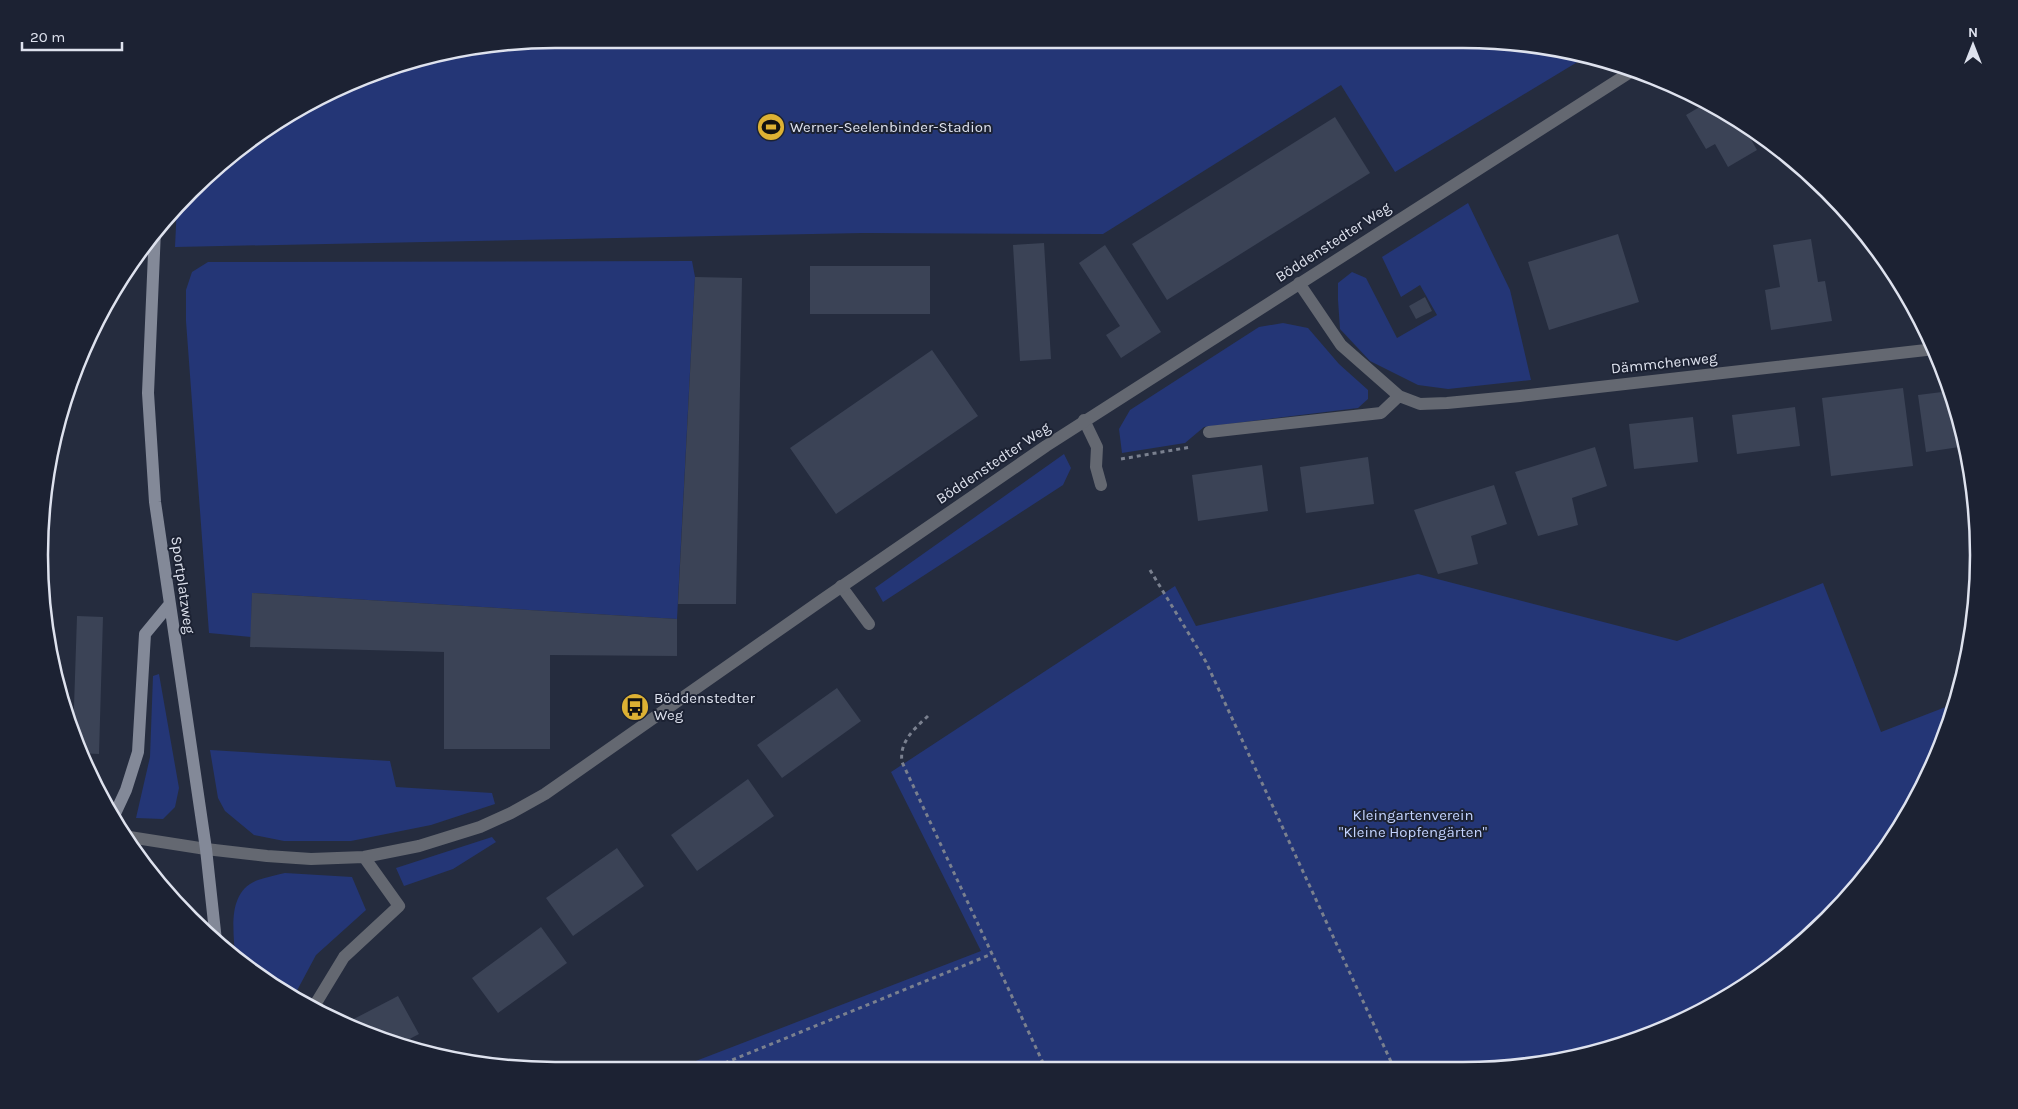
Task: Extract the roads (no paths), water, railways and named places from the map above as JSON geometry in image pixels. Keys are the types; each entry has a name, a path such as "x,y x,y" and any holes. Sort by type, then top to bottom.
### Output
{"street":[{"name":"Böddenstedter Weg","path":"134,838 267,856 311,859 364,857 419,846 480,827 511,813 546,794 841,586 1084,420 1627,74"},
{"name":"Sportplatzweg","path":"154,243 148,393 155,502 206,849 215,931"},
{"name":"Dämmchenweg","path":"1299,283 1341,346 1399,396 1420,404 1447,403 1927,350"},
{"path":"1209,432 1381,413 1399,396"},
{"path":"1084,420 1097,447 1096,467 1101,485"},
{"path":"841,586 869,624"},
{"path":"117,811 138,752 146,634 169,605"},
{"path":"317,1002 344,957 399,906 364,857"}],"place":[{"name":"Werner-Seelenbinder-Stadion","path":"771,127"},
{"name":"Böddenstedter Weg","path":"635,707"}],"park label":[{"name":"Kleingartenverein \"Kleine Hopfengärten\"","path":"1413,824"}]}
